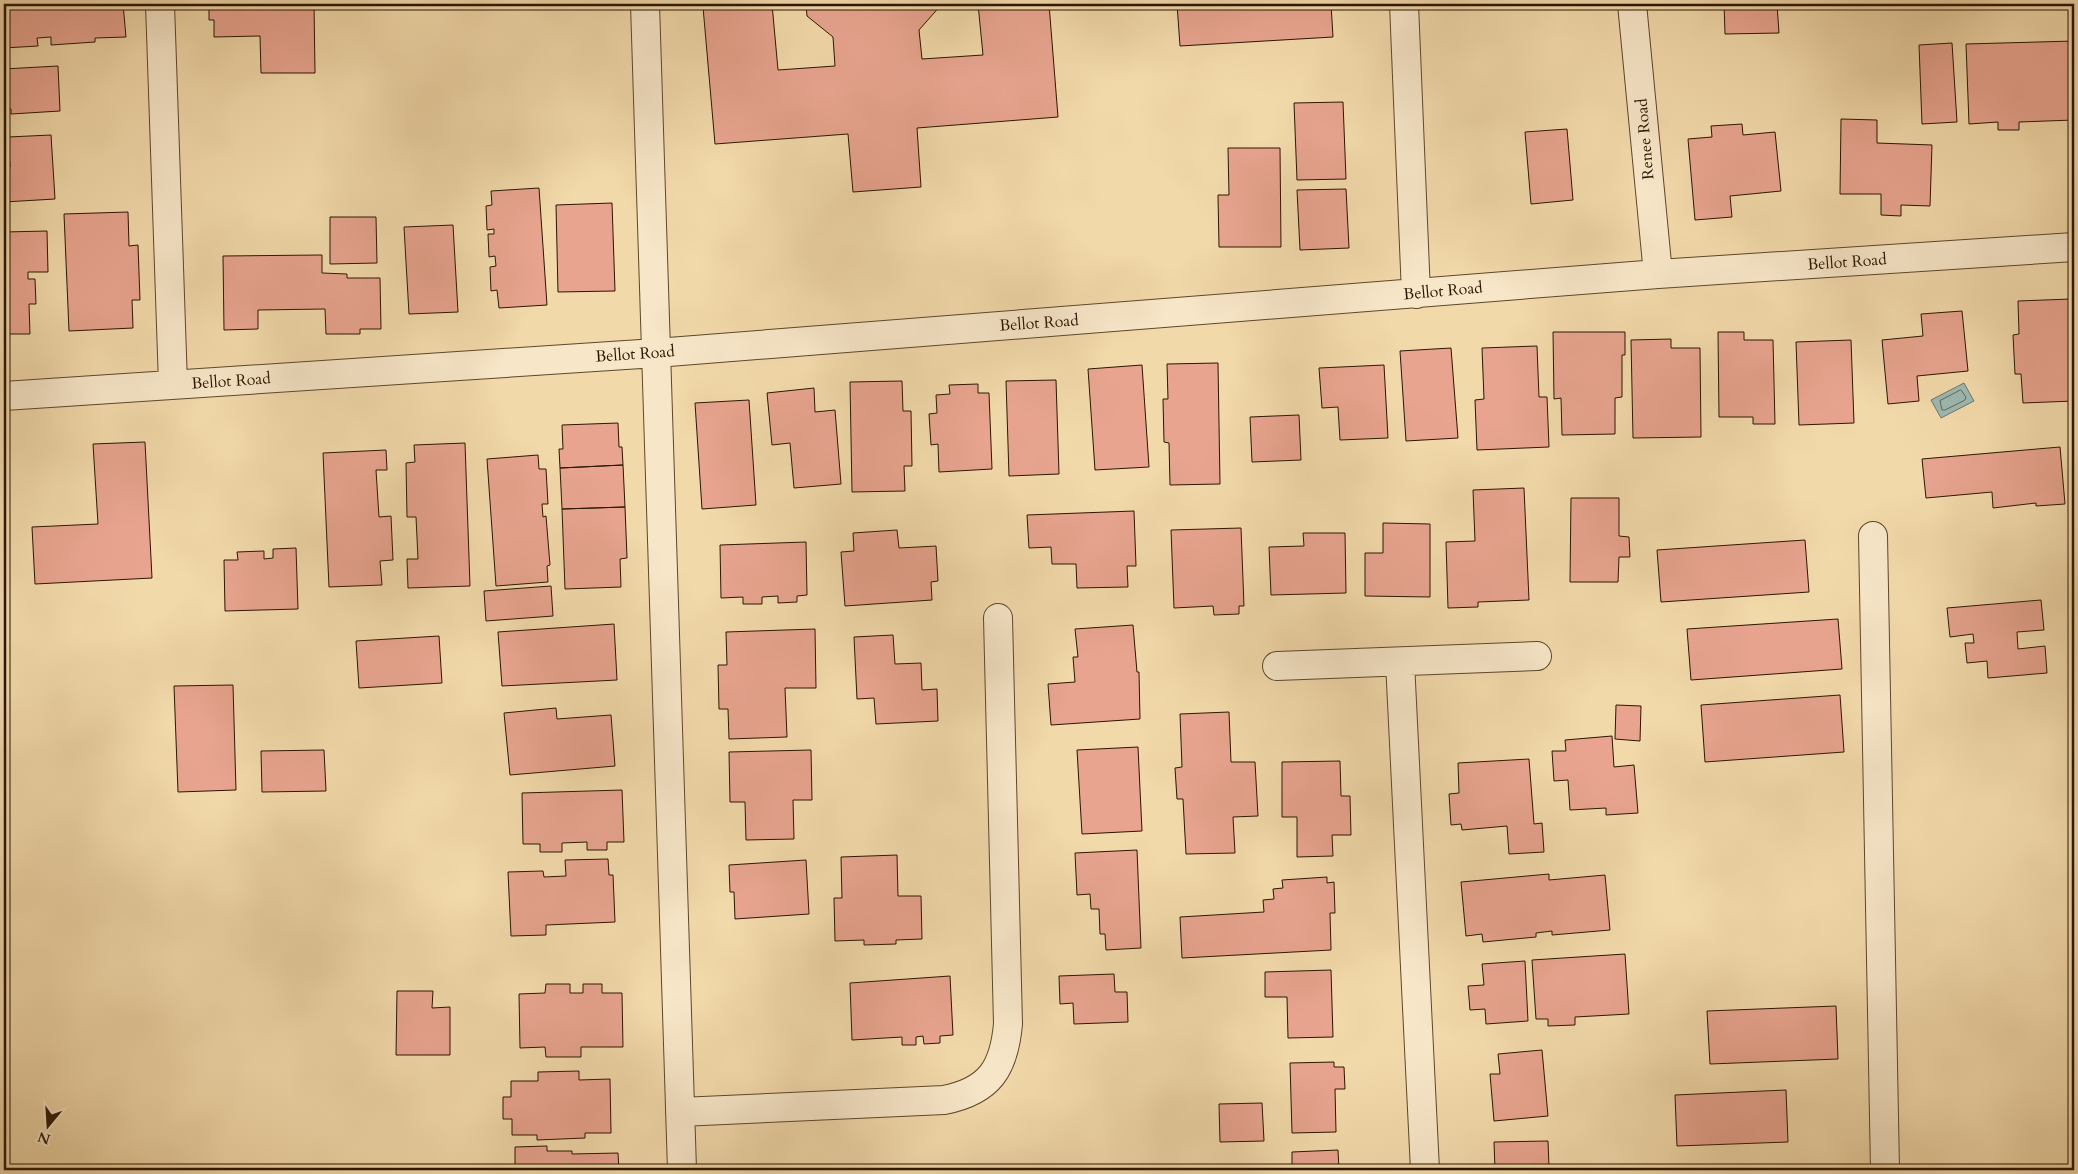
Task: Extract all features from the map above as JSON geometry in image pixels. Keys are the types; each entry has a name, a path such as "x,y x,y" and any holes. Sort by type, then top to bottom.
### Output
{"street":[{"path":"160,4 173,384"},
{"path":"645,4 682,1170"},
{"path":"1404,4 1416,294"},
{"name":"Renee Road","path":"1632,4 1658,274"},
{"name":"Bellot Road","path":"4,396 656,353 1658,274 2074,247"},
{"path":"1873,536 1885,1170"},
{"path":"680,1112 944,1100 967,1094 988,1081 998,1066 1003,1054 1008,1024 998,618"},
{"path":"1276,666 1538,656"},
{"path":"1400,662 1426,1170"}],"water":[{"path":"1964,383 1974,401 1941,418 1931,400"}],"building":[{"path":"4,4 123,4 126,37 95,38 95,42 51,45 51,37 37,38 38,46 4,48"},
{"path":"209,4 314,4 315,73 261,73 260,36 214,37 214,20 209,20"},
{"path":"772,4 778,70 835,66 833,37 807,16 806,4 942,4 919,30 922,59 983,55 978,4 1049,4 1058,117 917,128 921,187 853,192 848,134 715,144 703,7"},
{"path":"1177,4 1331,4 1333,37 1180,46"},
{"path":"1724,4 1777,4 1779,33 1725,34"},
{"path":"2074,41 2074,120 2019,122 2019,130 1998,130 1998,122 1969,124 1966,44"},
{"path":"1952,43 1957,122 1922,124 1919,45"},
{"path":"58,66 60,111 11,114 11,109 4,110 4,69"},
{"path":"1343,102 1346,179 1297,180 1294,103"},
{"path":"1841,119 1877,120 1877,143 1932,145 1930,206 1901,205 1901,216 1881,215 1881,194 1840,194"},
{"path":"1742,124 1743,135 1775,132 1781,191 1730,196 1732,217 1695,220 1688,139 1712,137 1711,126"},
{"path":"1567,129 1573,200 1531,204 1525,132"},
{"path":"51,135 55,199 4,202 4,167 10,167 8,137"},
{"path":"1228,148 1280,148 1281,247 1219,247 1218,195 1229,195"},
{"path":"539,188 547,305 499,308 497,290 491,291 490,267 496,266 495,256 489,257 488,234 494,234 494,229 487,230 486,206 492,205 491,191"},
{"path":"1346,189 1349,248 1300,250 1297,190"},
{"path":"612,203 615,291 558,292 556,205"},
{"path":"128,212 129,246 138,245 140,300 132,300 133,328 69,331 64,214"},
{"path":"330,217 376,217 377,263 330,264"},
{"path":"453,225 458,312 409,314 404,227"},
{"path":"47,231 48,272 28,272 28,279 35,279 36,304 29,304 30,334 4,334 4,232"},
{"path":"322,255 322,273 347,274 347,278 380,278 381,329 360,329 360,334 326,334 325,309 258,310 258,329 224,330 223,256"},
{"path":"2071,299 2074,327 2074,401 2023,403 2021,374 2015,374 2013,335 2019,334 2018,301"},
{"path":"1962,311 1968,371 1917,376 1919,401 1888,404 1882,340 1923,336 1921,314"},
{"path":"1553,332 1625,332 1625,355 1622,355 1622,397 1615,398 1615,434 1562,435 1561,398 1554,399"},
{"path":"1718,332 1744,332 1744,340 1773,340 1775,424 1753,424 1753,417 1719,417"},
{"path":"1671,339 1671,348 1700,348 1701,437 1633,438 1631,340"},
{"path":"1851,340 1854,423 1799,425 1796,342"},
{"path":"1537,346 1539,397 1547,397 1549,447 1477,450 1475,400 1484,399 1482,348"},
{"path":"1451,348 1458,438 1406,441 1400,351"},
{"path":"1218,363 1220,484 1170,485 1169,443 1164,442 1163,399 1168,399 1167,364"},
{"path":"1142,365 1149,467 1095,470 1088,369"},
{"path":"1384,365 1388,438 1340,440 1338,407 1322,408 1319,368"},
{"path":"1056,380 1059,474 1009,476 1006,381"},
{"path":"902,381 903,411 911,411 912,466 904,466 905,491 852,492 850,382"},
{"path":"978,384 978,393 989,393 992,469 939,472 938,444 931,445 929,414 937,413 936,395 950,394 949,385"},
{"path":"814,388 815,412 835,410 841,484 794,488 790,443 772,445 767,393"},
{"path":"749,400 756,505 702,509 695,403"},
{"path":"1299,415 1301,460 1252,462 1250,417"},
{"path":"618,423 619,447 622,447 623,465 560,468 559,449 563,449 562,425"},
{"path":"145,442 152,578 35,584 32,527 98,524 93,444"},
{"path":"465,443 470,586 408,588 407,559 418,559 416,517 407,517 406,463 415,462 414,445"},
{"path":"2060,447 2065,504 2036,506 2036,503 1993,508 1992,492 1926,498 1922,459"},
{"path":"386,450 387,470 376,470 379,517 391,516 393,560 380,561 382,585 329,587 323,453"},
{"path":"4,452 8,514 4,515"},
{"path":"538,455 539,469 546,469 548,504 542,504 543,517 546,516 550,565 547,566 548,582 496,586 487,459"},
{"path":"623,465 625,507 562,509 560,468"},
{"path":"1524,488 1529,600 1478,602 1478,607 1448,608 1446,542 1475,541 1473,490"},
{"path":"1571,498 1619,498 1619,536 1629,537 1630,557 1619,557 1618,582 1570,582"},
{"path":"625,507 627,558 620,559 621,587 565,589 562,509"},
{"path":"1134,511 1136,566 1127,566 1128,587 1077,588 1076,564 1052,564 1051,547 1029,548 1027,515"},
{"path":"1383,523 1430,524 1430,597 1365,596 1365,553 1383,553"},
{"path":"1241,528 1244,606 1239,606 1239,614 1214,615 1213,606 1174,608 1171,530"},
{"path":"897,530 899,548 936,546 938,581 931,582 932,600 845,606 841,552 854,551 853,533"},
{"path":"1303,533 1345,533 1346,593 1271,595 1269,547 1304,546"},
{"path":"1805,540 1809,592 1661,602 1657,550"},
{"path":"806,542 807,595 797,596 797,602 778,603 778,596 762,597 762,604 743,604 743,597 721,598 720,545"},
{"path":"296,548 298,609 225,611 224,560 238,560 237,552 264,551 264,559 273,558 273,549"},
{"path":"551,586 553,616 486,621 484,591"},
{"path":"2041,600 2044,630 2017,632 2018,649 2045,646 2047,673 1988,678 1987,661 1967,663 1965,643 1974,643 1973,634 1950,637 1947,608"},
{"path":"1838,619 1842,669 1691,680 1687,629"},
{"path":"614,624 617,680 502,686 498,632"},
{"path":"1133,625 1137,672 1139,672 1140,719 1051,725 1048,684 1075,682 1073,657 1078,657 1075,629"},
{"path":"815,629 816,688 785,688 787,737 729,739 728,709 719,709 718,665 727,665 726,632"},
{"path":"893,635 895,664 921,663 922,690 937,689 938,721 876,724 874,698 857,699 854,637"},
{"path":"439,636 442,683 359,688 356,641"},
{"path":"233,685 236,790 178,792 174,686"},
{"path":"1840,695 1844,752 1705,762 1701,705"},
{"path":"1616,705 1641,706 1640,741 1615,739"},
{"path":"556,708 557,719 611,715 615,766 510,775 504,713"},
{"path":"1229,712 1231,762 1255,762 1258,816 1233,817 1235,853 1186,854 1183,799 1177,799 1175,768 1182,767 1180,714"},
{"path":"1612,736 1614,767 1634,765 1638,813 1606,815 1606,808 1570,810 1568,780 1554,781 1552,751 1566,751 1565,740"},
{"path":"1138,747 1142,831 1082,834 1077,750"},
{"path":"324,750 326,791 262,792 261,751"},
{"path":"811,750 812,800 793,800 794,839 746,840 745,802 730,802 729,752"},
{"path":"1529,759 1534,824 1542,823 1544,852 1509,854 1507,826 1462,830 1461,824 1451,825 1449,794 1459,793 1458,763"},
{"path":"1340,761 1341,796 1350,796 1351,835 1332,835 1333,856 1297,857 1297,817 1282,817 1282,762"},
{"path":"622,790 624,842 607,842 607,850 587,850 587,842 562,843 562,852 540,852 540,844 523,844 522,793"},
{"path":"1137,850 1141,948 1106,950 1105,934 1100,934 1099,909 1091,909 1090,894 1077,895 1075,853"},
{"path":"897,855 898,896 921,896 922,939 896,940 896,944 864,945 864,940 835,941 834,898 842,898 841,857"},
{"path":"608,859 609,875 613,875 615,922 546,925 546,935 511,936 508,872 543,871 544,877 566,876 565,860"},
{"path":"806,860 809,914 735,919 734,892 730,892 729,865"},
{"path":"1549,874 1549,880 1605,875 1610,930 1552,935 1552,931 1536,933 1536,937 1483,942 1482,934 1466,936 1461,882"},
{"path":"1327,877 1327,883 1334,882 1335,913 1330,913 1331,950 1182,958 1180,917 1264,912 1263,900 1274,899 1273,889 1283,888 1282,880"},
{"path":"1625,954 1629,1014 1575,1017 1575,1025 1548,1026 1548,1019 1536,1019 1532,960"},
{"path":"1525,961 1528,1021 1486,1024 1485,1009 1470,1010 1468,986 1484,985 1482,964"},
{"path":"1331,970 1333,1037 1288,1038 1287,997 1265,997 1265,972"},
{"path":"1114,974 1115,992 1127,992 1128,1022 1074,1024 1073,1003 1060,1004 1059,976"},
{"path":"950,976 953,1035 940,1036 940,1043 924,1044 923,1036 916,1037 916,1045 902,1045 902,1037 852,1040 850,983"},
{"path":"546,984 570,984 570,993 583,993 583,984 602,984 602,993 622,993 623,1047 581,1047 581,1057 546,1057 545,1047 520,1048 519,994 545,993"},
{"path":"397,991 433,991 432,1008 450,1007 450,1055 396,1055"},
{"path":"1836,1006 1838,1059 1710,1064 1707,1011"},
{"path":"1542,1050 1548,1116 1494,1121 1490,1074 1500,1074 1498,1054"},
{"path":"1334,1062 1334,1067 1344,1067 1345,1089 1335,1089 1336,1132 1292,1133 1290,1063"},
{"path":"579,1071 579,1080 610,1079 611,1133 585,1133 585,1138 537,1140 537,1135 512,1135 512,1119 503,1119 503,1097 511,1097 511,1081 538,1081 538,1072"},
{"path":"1786,1090 1788,1142 1677,1146 1675,1095"},
{"path":"1262,1103 1264,1141 1220,1142 1219,1104"},
{"path":"1548,1141 1549,1167 1538,1168 1538,1170 1495,1170 1494,1142"},
{"path":"547,1146 547,1151 572,1151 572,1154 618,1153 619,1170 515,1170 515,1147"},
{"path":"1338,1150 1339,1170 1292,1170 1292,1152"}]}
